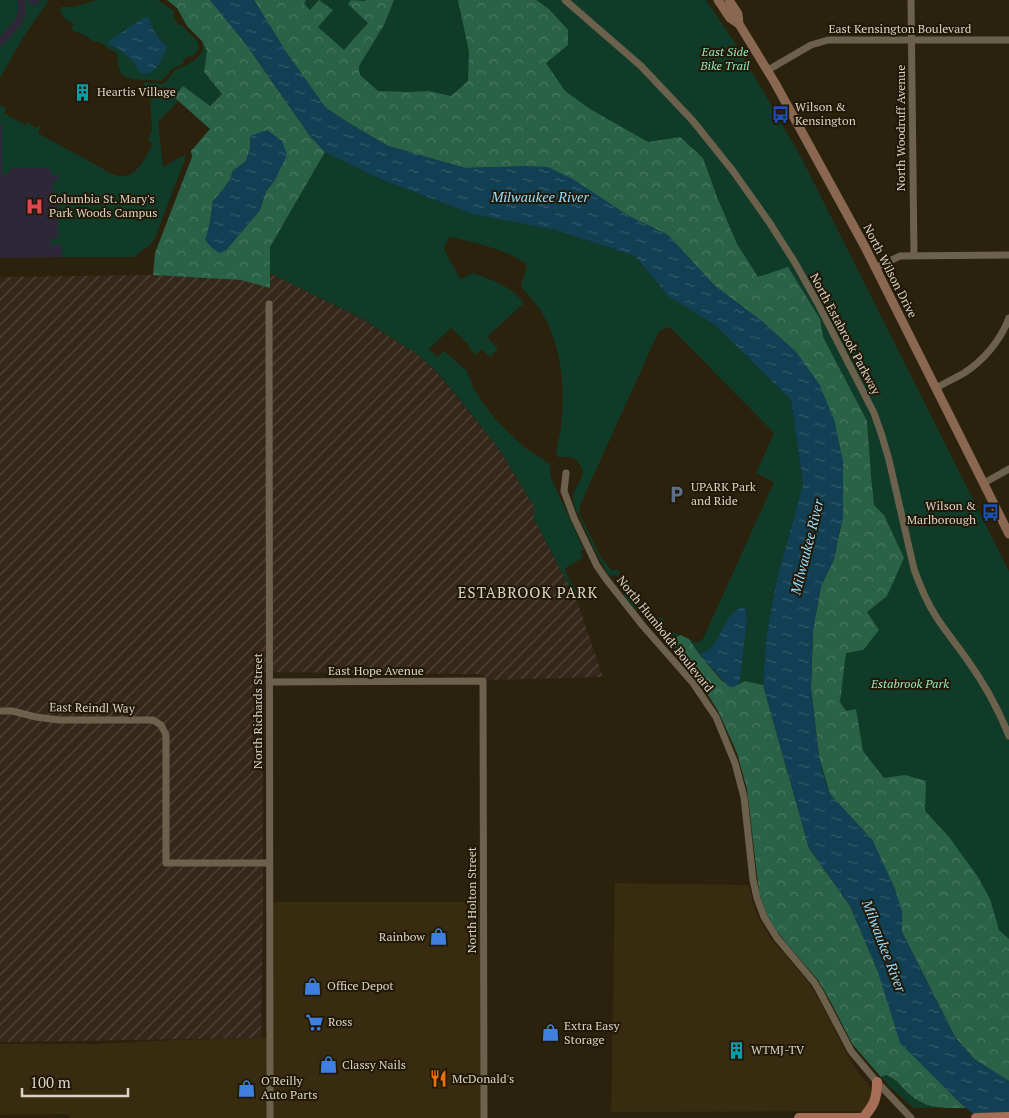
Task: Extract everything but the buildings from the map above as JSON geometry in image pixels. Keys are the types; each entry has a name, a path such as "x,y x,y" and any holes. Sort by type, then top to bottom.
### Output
{"main road":[{"path":"799,1118 862,1118 876,1100 877,1082"},
{"path":"976,1118 1009,1117"}],"street":[{"name":"North Estabrook Parkway","path":"565,0 635,61 693,121 733,170 794,261 874,413 889,460 914,569 920,584 936,617 992,699 1009,736"},
{"name":"North Wilson Drive","path":"718,0 730,18 739,24 768,70 875,268 1009,534"},
{"name":"North Wilson Drive","path":"729,0 738,14 739,24"},
{"name":"North Woodruff Avenue","path":"911,0 914,256"},
{"name":"East Kensington Boulevard","path":"768,70 818,42 828,40 1009,40"},
{"path":"875,268 900,256 1009,255"},
{"name":"North Richards Street","path":"269,304 270,1118"},
{"path":"936,388 966,372 984,356 995,343 1009,318"},
{"path":"984,483 1009,469"},
{"name":"North Humboldt Boulevard","path":"566,474 564,491 574,518 597,566 643,626 693,683 716,717 735,763 744,797 753,880 764,917 777,938 814,982 852,1051 877,1082 911,1118"},
{"name":"East Hope Avenue","path":"269,682 483,681"},
{"name":"North Holton Street","path":"483,681 484,1118"},
{"name":"East Reindl Way","path":"0,711 12,711 59,720 154,720 161,725 166,735 166,863 269,864"}],"shaded area":[{"path":"0,0 44,0 0,60"},
{"name":"Columbia St. Mary's Park Woods Campus","path":"0,114 69,154 70,257 0,258"},
{"path":"270,273 360,318 417,354 438,374 497,446 534,506 534,519 577,601 603,677 487,680 481,674 262,672 263,903 261,1038 0,1042 0,277 153,275 241,280 270,288"},
{"path":"615,883 749,885 757,915 764,927 772,940 809,983 848,1056 871,1088 874,1096 864,1111 611,1112"},
{"path":"269,902 483,902 484,1118 70,1118 69,1114 0,1115 0,1044 94,1044 270,1038"}],"green space":[{"path":"0,0 17,0 18,12 12,24 0,36"},
{"path":"25,0 28,0 35,7 41,0 49,0 24,36 0,78 0,47 23,21 26,8"},
{"path":"158,0 175,12 173,15 178,25 182,25 195,39 199,49 192,57 186,58 183,61 184,63 170,70 161,81 125,77 117,63 116,52 100,42 93,42 87,36 71,30 74,24 64,18 61,13 61,7 72,7 94,1","holes":["150,20 154,31 167,46 157,67 139,72 127,55 109,44"]},
{"path":"167,0 210,0 246,44 310,136 325,152 270,247 270,288 241,280 153,275 155,253 192,157 191,151 210,129 174,97 183,86 210,106 222,94 204,72 207,51 202,41 187,26 177,8","holes":["250,149 275,180 266,191 260,210 226,250 206,239 213,201 230,180 233,171 246,161"]},
{"name":"Estabrook Park","path":"254,0 706,0 739,49 802,159 1009,571 1009,1081 830,794 824,778 819,757 843,462 715,286 325,107 286,52"},
{"path":"254,0 306,0 304,4 310,10 319,0 333,10 318,27 344,50 368,23 348,4 351,0 394,0 384,25 359,66 360,75 378,91 429,91 451,96 468,81 469,52 458,0 536,0 549,9 568,30 568,45 546,63 565,91 590,109 648,142 680,137 703,158 737,244 758,277 788,267 820,319 823,337 867,421 874,505 884,515 904,558 887,596 867,612 879,630 863,650 846,653 840,702 846,711 856,709 863,751 884,778 905,775 926,781 925,811 949,837 978,877 990,899 999,930 1009,939 1009,1081 974,1059 955,1037 902,932 873,841 830,794 819,757 811,688 813,630 821,586 834,559 843,516 843,462 834,420 819,384 796,352 763,322 715,286 668,235 629,216 500,167 465,168 388,146 347,122 325,107 286,52"},
{"path":"202,41 207,51 204,72 222,94 210,106 174,97 178,101 158,122 163,167 186,154 155,238 151,244 134,257 62,257 62,246 59,244 50,245 51,239 58,238 58,195 52,194 53,181 58,180 58,175 51,175 50,168 11,168 10,173 2,174 0,105 6,108 4,113 25,125 30,121 29,124 37,128 39,126 38,133 114,175 128,175 138,168 153,144 148,140 152,130 151,99 155,96 168,95 167,87 145,89 144,82 162,84 166,82 175,70 197,58 203,51"},
{"path":"325,152 380,179 472,214 556,230 635,256 668,296 715,325 791,400 803,484 776,583 766,639 763,685 745,681 739,684 747,614 735,611 726,622 713,647 705,653 699,654 689,639 697,643 703,639 774,482 756,473 774,433 670,327 659,331 580,505 579,512 600,556 612,571 616,569 620,571 618,575 609,576 574,504 573,494 581,479 581,467 572,458 559,458 556,452 561,428 563,400 559,361 547,323 539,308 521,287 527,266 502,251 449,237 444,249 460,279 473,273 507,288 524,303 487,337 498,349 490,357 482,349 475,355 469,348 470,346 451,328 429,349 437,357 444,351 467,371 473,387 482,402 497,421 524,447 547,462 551,468 551,478 584,550 580,551 583,558 565,568 572,584 583,596 577,601 534,519 534,506 497,446 439,374 417,354 361,318 270,273 270,247"},
{"path":"629,581 632,587 629,590 644,607 649,604 651,606 650,612 642,613 638,611 624,596"},
{"path":"659,617 664,620 662,628 680,635 675,639 675,646 681,661 660,635 657,624"},
{"path":"680,635 689,639 722,681 733,687 745,681 763,685 809,848 850,906 877,969 955,1098 966,1108 942,1108 928,1105 914,1098 893,1079 886,1075 881,1077 853,1045 818,980 771,923 759,892 747,789 737,753 718,711 703,687 681,661 675,646 675,639"},
{"path":"886,1075 896,1080 921,1102 938,1108 915,1108 911,1106 881,1077"}],"water":[{"name":"Milwaukee River","path":"210,0 254,0 286,52 325,107 388,146 465,168 548,167 573,179 629,216 668,235 715,286 763,322 796,352 819,384 834,420 843,462 843,516 834,559 821,586 813,630 811,688 819,757 824,778 830,794 873,841 895,889 902,911 902,932 955,1037 974,1059 1009,1081 1009,1118 978,1118 955,1098 900,1043 877,969 850,906 809,848 763,685 766,639 776,583 803,484 791,400 715,325 668,296 635,256 556,230 472,214 380,179 325,152 310,136 246,44"},
{"path":"144,17 149,18 154,31 167,46 158,66 150,73 139,72 127,55 108,42"},
{"path":"267,130 282,141 287,155 275,180 266,191 260,210 226,250 220,253 205,240 213,201 230,180 233,171 246,161 250,149 250,136"},
{"path":"743,607 746,609 747,622 739,684 733,687 728,686 699,654 706,651 716,642 730,616"}],"place":[{"name":"Heartis Village","path":"83,92"},
{"name":"Wilson & Kensington","path":"781,114"},
{"name":"Columbia St. Mary's Park Woods Campus","path":"35,206"},
{"name":"UPARK Park and Ride","path":"677,494"},
{"name":"Wilson & Marlborough","path":"990,513"},
{"name":"Rainbow","path":"439,937"},
{"name":"Office Depot","path":"313,986"},
{"name":"Ross","path":"314,1022"},
{"name":"Extra Easy Storage","path":"550,1033"},
{"name":"WTMJ-TV","path":"737,1050"},
{"name":"Classy Nails","path":"328,1065"},
{"name":"McDonald's","path":"438,1079"},
{"name":"O'Reilly Auto Parts","path":"247,1088"}],"district":[{"name":"ESTABROOK PARK","path":"528,593"}],"park label":[{"name":"East Side Bike Trail","path":"725,59"}]}
